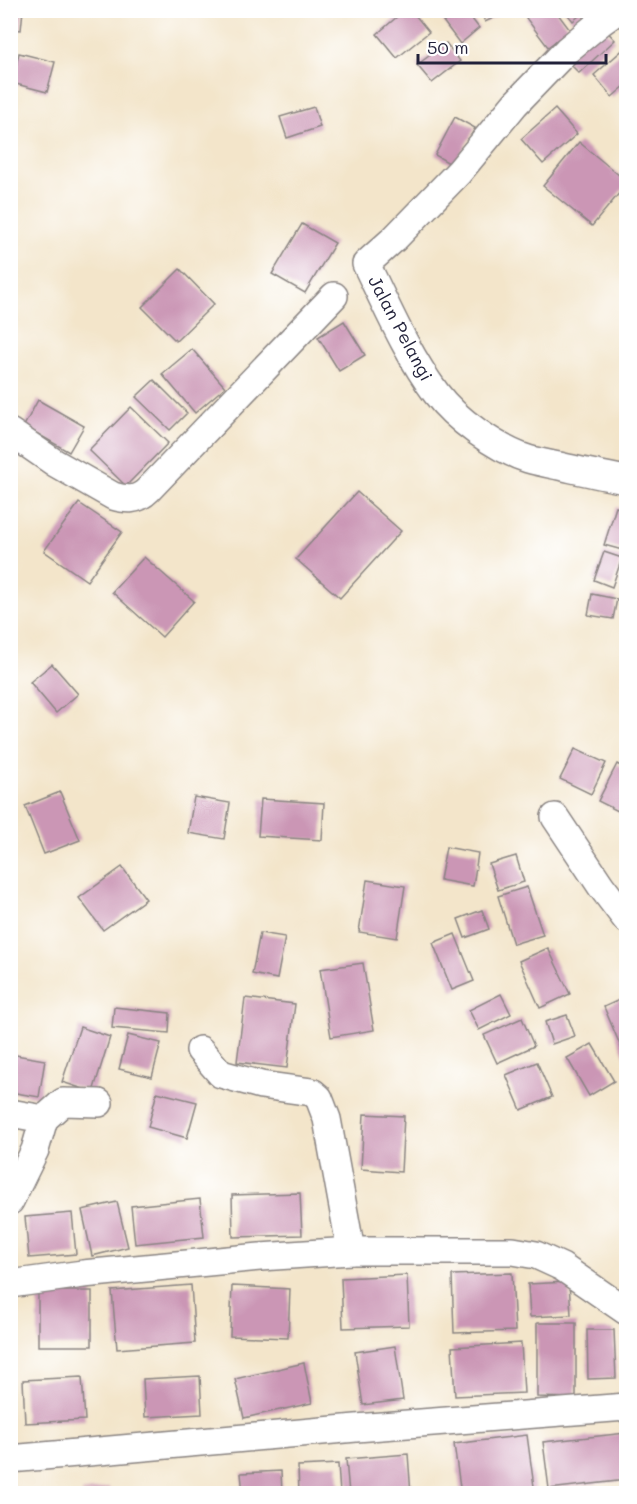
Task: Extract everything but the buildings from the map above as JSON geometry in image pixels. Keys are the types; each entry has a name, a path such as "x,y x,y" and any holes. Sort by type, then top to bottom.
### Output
{"street":[{"name":"Jalan Pelangi","path":"618,10 567,50 515,104 459,172 395,238 366,264 418,364 437,394 460,417 483,435 509,451 528,459 627,480"},
{"path":"10,432 55,463 107,492 123,498 136,498 156,482 334,296"},
{"path":"555,817 601,886 627,920"},
{"path":"200,1050 221,1074 261,1085 312,1092 319,1098 327,1119 351,1251"},
{"path":"10,1201 35,1150 44,1119 63,1102 99,1103"},
{"path":"10,1113 44,1119"},
{"path":"10,1284 83,1274 351,1251 513,1251 536,1255 562,1267 627,1311"},
{"path":"10,1459 356,1428 627,1407"}]}
